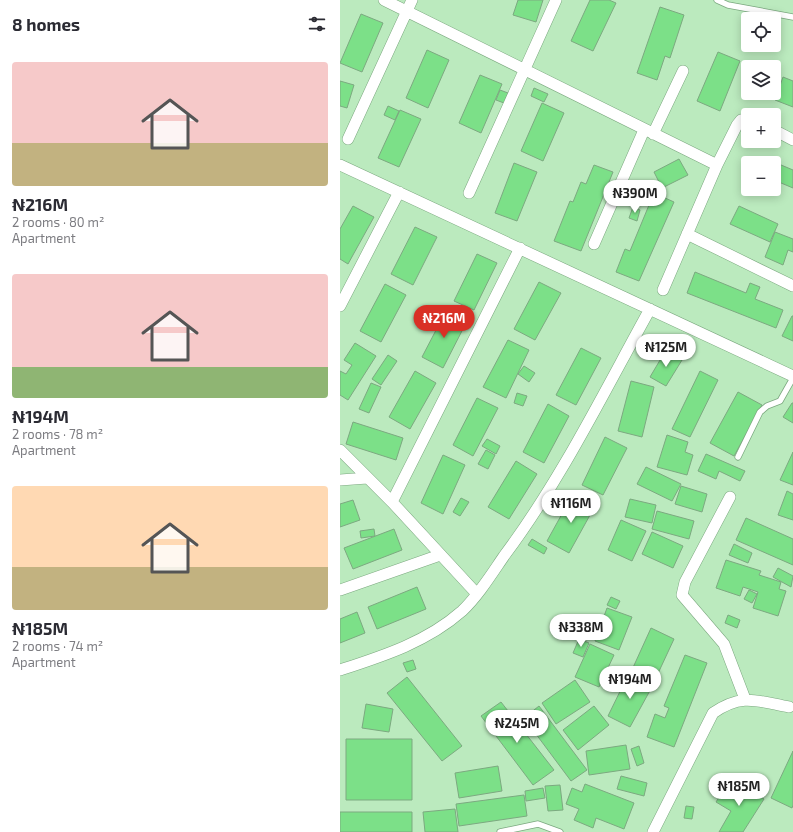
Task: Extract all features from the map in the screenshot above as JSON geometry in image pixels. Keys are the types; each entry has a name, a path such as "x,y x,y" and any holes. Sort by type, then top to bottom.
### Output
{"street":[{"path":"384,0 717,165"},
{"path":"348,139 412,0"},
{"path":"469,193 556,0"},
{"path":"594,244 649,132 684,72"},
{"path":"663,290 717,165 741,120"},
{"path":"781,134 793,140"},
{"path":"340,165 793,377"},
{"path":"340,306 399,192"},
{"path":"687,234 793,286"},
{"path":"392,502 520,248"},
{"path":"340,670 392,653 418,641 462,611 477,594 525,528 572,449 650,309"},
{"path":"340,450 392,502 477,594"},
{"path":"340,480 367,478"},
{"path":"730,497 685,582 682,595 724,644 745,699"},
{"path":"340,590 440,555"},
{"path":"653,832 713,713 727,703 745,699 792,707"}],"lane":[{"path":"717,0 728,5 793,17"},
{"path":"738,457 760,412 767,406 780,401 793,377"},
{"path":"500,832 538,824 560,832"}],"building":[{"path":"518,0 543,0 536,22 513,15"},
{"path":"590,0 609,0 616,3 593,51 571,41"},
{"path":"660,7 684,15 670,58 665,56 657,80 637,73"},
{"path":"361,14 383,23 362,72 340,63"},
{"path":"427,50 449,60 428,108 406,98"},
{"path":"718,52 740,61 720,111 697,101"},
{"path":"480,75 502,84 481,133 459,123"},
{"path":"783,77 793,81 793,107 775,100 781,100 781,83"},
{"path":"340,81 354,85 347,108 340,106"},
{"path":"534,88 548,94 544,102 531,96"},
{"path":"500,90 508,93 504,103 496,100"},
{"path":"542,103 564,113 543,161 521,151"},
{"path":"388,106 399,111 395,120 384,115"},
{"path":"400,110 421,119 399,167 378,158"},
{"path":"679,159 688,175 662,188 654,172"},
{"path":"514,163 537,172 517,221 495,213"},
{"path":"594,165 613,172 581,251 554,241 570,201 573,202 581,182 586,184"},
{"path":"781,165 793,170 793,188 781,183"},
{"path":"654,193 674,202 639,281 616,272 625,249 630,251"},
{"path":"353,206 374,217 348,264 340,259 340,229"},
{"path":"739,206 778,224 770,242 730,224"},
{"path":"633,207 640,210 637,221 629,218"},
{"path":"415,227 437,237 413,285 391,274"},
{"path":"775,232 793,239 793,252 788,250 783,265 765,257"},
{"path":"477,254 497,263 474,310 454,301"},
{"path":"695,272 746,293 750,283 760,287 755,299 783,310 776,328 687,293"},
{"path":"539,282 561,293 535,340 514,329"},
{"path":"385,284 406,295 381,342 360,331"},
{"path":"446,311 467,321 443,368 422,357"},
{"path":"793,316 793,341 782,336"},
{"path":"651,337 658,340 655,348 647,345"},
{"path":"508,340 529,350 506,398 483,387"},
{"path":"355,343 376,356 348,400 340,395 340,371 346,374 352,365 344,360"},
{"path":"581,348 601,358 576,405 556,395"},
{"path":"666,350 682,360 666,386 650,377"},
{"path":"388,355 397,361 381,385 372,379"},
{"path":"524,366 535,373 529,382 518,374"},
{"path":"415,371 436,383 410,429 389,417"},
{"path":"700,371 718,380 690,437 672,429"},
{"path":"631,381 654,387 642,437 618,431"},
{"path":"371,383 381,387 369,413 359,409"},
{"path":"738,392 762,405 734,456 710,443"},
{"path":"517,393 527,396 523,406 514,403"},
{"path":"477,398 498,408 473,456 453,445"},
{"path":"793,403 793,423 783,417"},
{"path":"548,404 569,416 544,463 523,452"},
{"path":"353,422 403,438 396,460 346,444"},
{"path":"667,435 688,442 685,452 693,455 687,475 657,467"},
{"path":"605,437 627,448 603,495 582,485"},
{"path":"487,439 500,446 496,454 482,446"},
{"path":"486,450 495,455 488,469 478,464"},
{"path":"793,452 793,485 780,480"},
{"path":"706,454 745,471 740,481 719,471 716,479 698,471"},
{"path":"443,455 465,465 443,514 421,503"},
{"path":"516,461 537,474 509,519 488,507"},
{"path":"646,467 681,484 672,501 637,484"},
{"path":"681,486 707,494 702,512 675,504"},
{"path":"787,491 793,494 793,520 778,515"},
{"path":"573,494 595,506 569,553 547,541"},
{"path":"461,498 469,502 460,516 453,512"},
{"path":"630,499 656,505 652,523 625,517"},
{"path":"353,500 360,520 340,527 340,504"},
{"path":"657,511 694,521 689,539 652,529"},
{"path":"746,518 793,539 793,565 736,540"},
{"path":"621,520 646,531 632,561 608,550"},
{"path":"374,529 375,536 361,538 360,531"},
{"path":"394,529 402,550 353,569 344,548"},
{"path":"652,532 683,546 673,568 642,554"},
{"path":"532,539 547,548 544,554 528,545"},
{"path":"734,544 752,553 748,563 729,555"},
{"path":"726,560 761,571 759,575 781,582 779,589 786,591 778,616 753,608 758,592 743,587 740,596 716,588"},
{"path":"778,568 793,576 791,587 773,577"},
{"path":"417,587 426,609 377,629 368,607"},
{"path":"749,590 757,594 752,603 744,599"},
{"path":"611,597 620,601 616,609 607,605"},
{"path":"607,608 632,617 619,650 595,641"},
{"path":"357,612 365,633 340,643 340,619"},
{"path":"728,615 740,620 737,628 725,623"},
{"path":"651,628 674,639 654,682 631,672"},
{"path":"579,639 589,643 583,657 573,653"},
{"path":"590,644 614,655 599,687 575,677"},
{"path":"685,655 707,663 674,747 647,737 655,714 665,718 669,708 664,706"},
{"path":"413,660 416,669 407,672 403,663"},
{"path":"629,673 653,685 630,727 608,716"},
{"path":"407,677 462,746 442,761 387,693"},
{"path":"575,680 590,702 556,724 542,703"},
{"path":"501,702 554,770 533,785 481,716"},
{"path":"366,704 393,709 389,732 362,728"},
{"path":"539,706 587,770 571,781 524,718"},
{"path":"594,706 609,725 578,750 563,730"},
{"path":"346,739 412,739 412,800 346,800"},
{"path":"626,745 630,769 589,775 586,751"},
{"path":"639,746 644,763 637,766 631,749"},
{"path":"793,751 793,805 792,808 771,798"},
{"path":"498,766 502,791 459,798 455,773"},
{"path":"621,776 647,783 644,796 617,789"},
{"path":"731,779 764,799 743,832 719,832 731,811 716,802"},
{"path":"585,784 634,803 624,829 596,818 593,828 574,820 579,809 566,804 572,788 582,792"},
{"path":"560,785 563,810 548,811 545,786"},
{"path":"543,788 545,798 526,801 525,791"},
{"path":"524,795 527,816 459,826 456,804"},
{"path":"686,806 694,807 692,819 684,818"},
{"path":"455,809 458,832 425,832 423,812"},
{"path":"340,812 412,812 412,832 340,832"}]}
